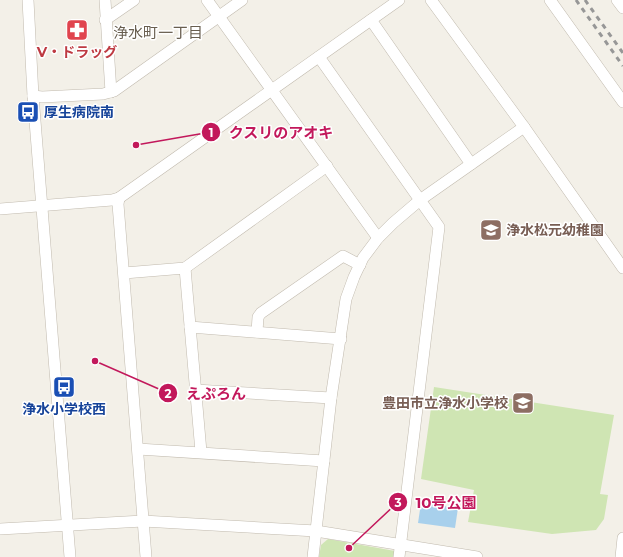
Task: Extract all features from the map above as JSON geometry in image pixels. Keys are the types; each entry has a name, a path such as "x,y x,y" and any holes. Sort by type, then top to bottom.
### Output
{"street":[{"path":"28,0 32,96 70,557"},
{"path":"105,0 105,20 111,92"},
{"path":"105,20 134,0"},
{"path":"207,0 378,238"},
{"path":"32,96 42,97 103,94 111,92 242,0"},
{"path":"0,209 112,200 119,198 399,0"},
{"path":"431,0 623,266"},
{"path":"550,0 623,102"},
{"path":"617,0 623,8"},
{"path":"371,20 471,164"},
{"path":"318,57 439,227 399,557"},
{"path":"313,557 331,398 346,299 363,258 378,238 420,200 524,128"},
{"path":"124,273 185,268 327,166"},
{"path":"119,198 118,204 146,557"},
{"path":"257,332 258,317 261,313 343,256 360,265"},
{"path":"185,268 201,452"},
{"path":"190,327 341,339"},
{"path":"196,390 331,398"},
{"path":"138,449 324,460"},
{"path":"0,529 142,521 316,531 477,557"},
{"path":"621,557 623,538"}],"green space":[{"path":"434,387 614,415 600,494 608,495 604,519 596,530 552,534 468,522 474,490 421,479"},
{"path":"328,539 395,551 395,557 319,557 321,545"}],"water":[{"path":"421,503 458,508 455,528 418,523"}],"railway":[{"path":"576,0 623,66"},
{"path":"585,0 623,53"}],"place":[{"name":"V・ドラッグ","path":"77,30"},
{"name":"厚生病院南","path":"28,112"},
{"name":"クスリのアオキ","path":"136,145"},
{"name":"浄水松元幼稚園","path":"491,230"},
{"name":"えぷろん","path":"95,361"},
{"name":"浄水小学校西","path":"64,387"},
{"name":"豊田市立浄水小学校","path":"523,403"},
{"name":"10号公園","path":"349,548"}],"district":[{"name":"浄水町一丁目","path":"158,32"}]}
